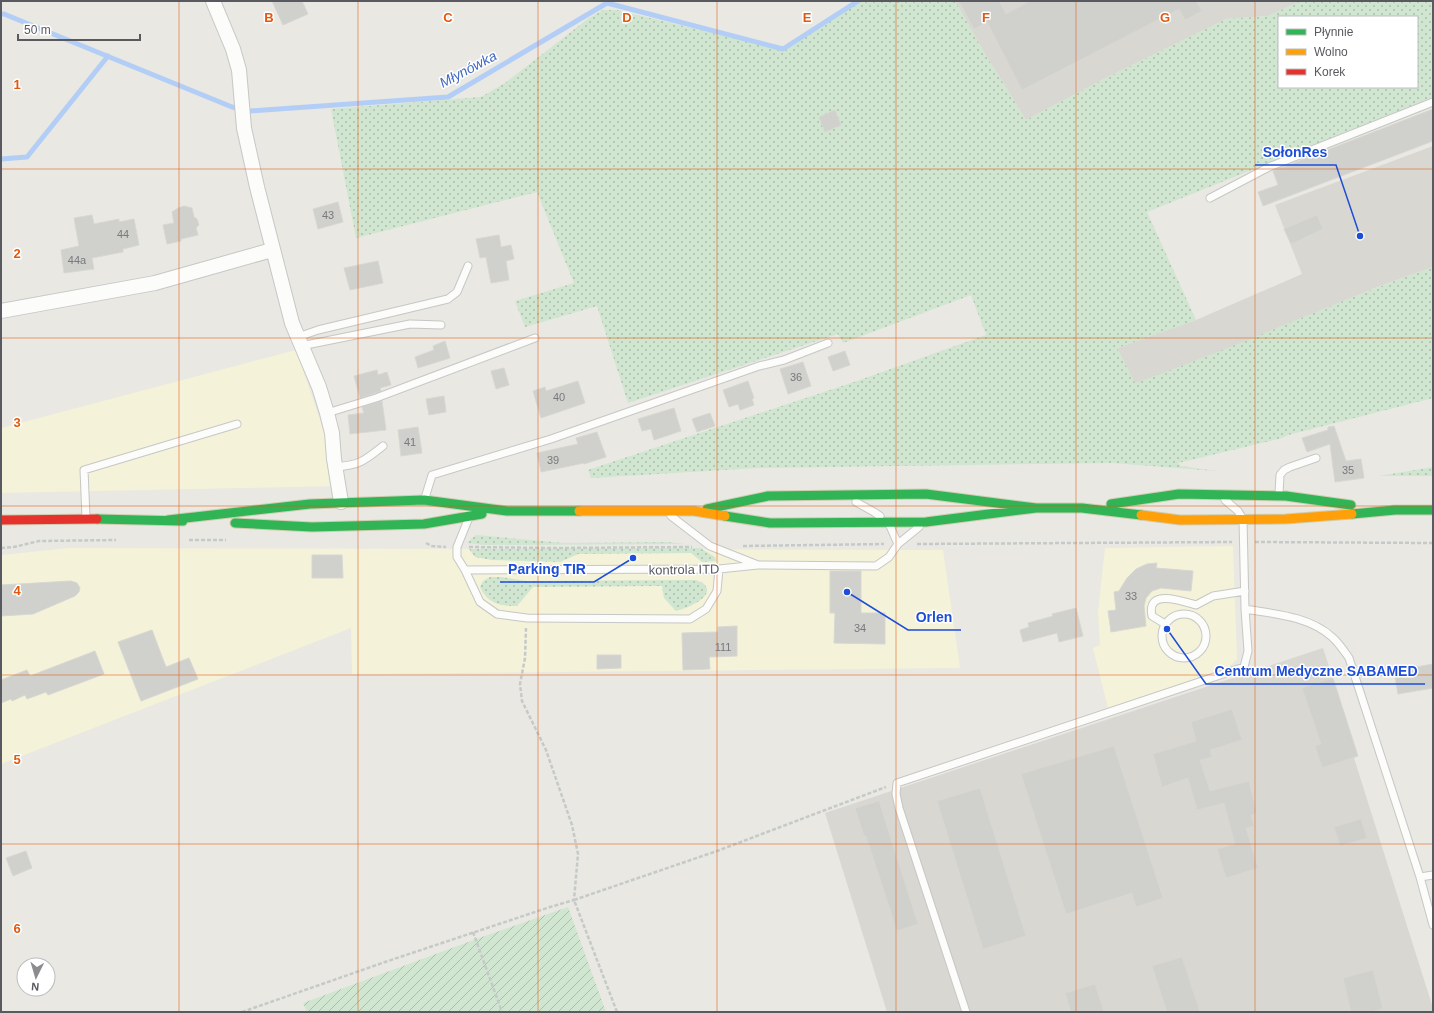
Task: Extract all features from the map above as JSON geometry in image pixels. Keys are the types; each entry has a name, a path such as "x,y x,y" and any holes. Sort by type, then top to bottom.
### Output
{"main road":[{"path":"694,511 768,496 926,494 1036,508 1082,508 1180,520 1286,519 1395,510 1433,510"},
{"path":"1082,508 1179,494 1215,494 1279,496 1395,510"},
{"path":"168,520 310,504 341,502 424,500 506,511"},
{"path":"1,520 168,520 312,527 424,524 506,511 663,510 694,511 770,523 926,522 1036,508"}],"street":[{"path":"213,1 233,49 239,70 244,128 272,250 292,323 319,387 327,413 332,433 335,467 341,502"},
{"path":"1,311 155,283 272,250"}],"lane":[{"path":"1210,198 1269,168 1433,102"},
{"path":"300,341 318,330 448,299 457,292 468,266"},
{"path":"300,341 410,324 441,325"},
{"path":"327,413 376,398 535,338"},
{"path":"424,500 432,475 551,439 759,366 784,360 828,343"},
{"path":"86,519 84,470 236,424"},
{"path":"335,467 349,466 364,461 383,446"},
{"path":"1279,496 1280,475 1284,470 1316,458"},
{"path":"966,1012 899,808 896,794 897,783 1244,667 1248,651 1245,609 1243,519 1238,511 1228,502 1215,494"},
{"path":"840,496 860,504 887,522 898,544"},
{"path":"476,507 469,516 457,547 457,557 465,570 480,602 497,614 527,618 690,619 706,610 717,591 719,569"},
{"path":"663,510 710,546 758,565 876,566 889,557 898,544 926,522"},
{"name":"kontrola ITD","path":"465,570 719,569 758,565"},
{"path":"1164,624 1152,616 1151,611 1154,602 1160,598 1172,598 1196,604 1213,596 1245,591"},
{"path":"1245,609 1302,619 1331,636 1350,658 1420,877 1433,925"},
{"path":"1180,614 1194,616 1204,625 1206,639 1204,645 1195,656 1181,658 1174,656 1164,647 1161,633 1164,624 1173,616 1180,614"},
{"path":"1420,877 1433,875"}],"path":[{"path":"527,618 525,658 520,684 522,701 546,750 572,825 578,854 574,900 617,1012"},
{"path":"242,1012 473,932 574,900 717,851 897,783"},
{"path":"473,932 502,1012"}],"shaded area":[{"path":"955,1 1301,1 1268,16 1226,19 1106,78 1026,120 985,54"},
{"path":"1433,146 1433,267 1380,286 1232,347 1135,384 1117,348 1196,320 1302,274 1275,205"},
{"path":"296,350 343,486 1,493 1,428"},
{"path":"1233,546 1237,659 1228,668 1108,708 1093,648 1100,645 1098,612 1105,548"},
{"path":"69,548 943,550 960,668 352,674 351,628 1,764 1,555"},
{"path":"1323,648 1358,756 1354,758 1433,1012 887,1012 825,813"}],"green space":[{"path":"856,1 955,1 985,54 1026,120 1106,78 1226,19 1268,16 1301,1 1433,1 1433,97 1147,212 1196,320 1117,348 1135,383 1433,267 1433,398 1288,435 1282,438 1178,463 1181,466 1216,471 1112,463 757,468 591,478 588,470 857,381 986,335 971,295 843,343 838,334 628,403 597,306 525,327 515,301 574,283 537,192 356,238 331,109 481,97 505,83 589,18 603,10 617,10 763,45 783,47 798,42"},
{"path":"1433,467 1433,476 1379,476"},
{"path":"476,535 564,543 668,542 684,544 484,545 467,543"},
{"path":"700,548 715,557 716,561 702,562 691,553 578,554 560,562 492,560 475,557 469,549"},
{"path":"490,577 501,577 526,581 696,580 703,583 707,589 703,598 698,602 676,611 664,598 662,586 533,587 517,606 511,606 495,603 483,593 480,587 483,581"},
{"path":"568,907 606,1012 307,1012 303,1003 482,937"}],"building":[{"path":"272,1 302,1 308,14 283,25"},
{"path":"959,1 999,1 1006,14 1030,1 1196,1 1202,11 1185,20 1179,9 1022,90 987,22 974,29"},
{"path":"1433,109 1433,141 1263,206 1258,192 1278,185 1273,171"},
{"path":"835,110 841,125 825,132 819,117"},
{"path":"338,202 343,222 318,229 313,209"},
{"path":"184,206 192,208 194,217 197,219 199,225 196,228 198,235 167,244 163,225 174,223 172,212"},
{"path":"92,215 94,224 119,219 119,222 134,219 139,245 123,249 123,252 92,258 94,269 64,273 61,250 79,246 74,218"},
{"path":"1317,215 1323,229 1291,244 1284,229"},
{"path":"499,235 501,247 511,245 514,259 506,261 509,280 491,283 486,257 480,258 476,239"},
{"path":"378,261 383,283 350,290 344,268"},
{"path":"445,341 450,358 418,368 415,357 434,350 433,346"},
{"path":"845,351 850,365 833,371 828,357"},
{"path":"803,362 811,386 788,394 780,369"},
{"path":"504,368 509,385 496,389 491,371"},
{"path":"377,370 378,375 387,372 391,385 380,388 381,391 360,398 354,376"},
{"path":"578,381 585,403 541,418 533,391 545,387 546,391"},
{"path":"748,381 754,398 752,399 754,405 740,410 738,404 729,407 723,390"},
{"path":"444,396 446,412 429,415 426,399"},
{"path":"382,401 386,430 350,434 348,415 364,413 362,407"},
{"path":"674,408 681,431 654,440 651,429 642,431 638,419"},
{"path":"710,413 715,426 697,432 692,419"},
{"path":"1334,426 1346,461 1361,459 1364,478 1335,482 1330,444 1307,452 1302,438 1328,430 1328,427"},
{"path":"418,427 422,453 401,456 398,430"},
{"path":"597,432 606,457 584,464 541,472 537,453 578,444 576,438"},
{"path":"312,555 342,555 343,578 312,578"},
{"path":"1157,563 1156,568 1193,571 1191,591 1161,588 1152,591 1146,598 1144,606 1146,626 1111,632 1108,611 1116,610 1114,592 1119,591 1127,578 1136,569 1147,564"},
{"path":"830,571 861,571 861,613 885,613 885,644 834,643 835,613 830,613"},
{"path":"71,581 77,583 80,588 79,592 75,596 33,614 1,616 1,585"},
{"path":"1076,608 1083,636 1059,642 1057,633 1023,642 1020,630 1029,627 1028,623 1053,616 1052,614"},
{"path":"737,626 737,656 709,657 710,669 683,670 682,633 718,632 718,627"},
{"path":"152,630 166,667 189,658 198,679 141,701 118,642"},
{"path":"95,651 104,674 48,695 46,692 27,699 25,695 12,701 11,699 1,703 1,680 27,670 30,676"},
{"path":"597,655 621,655 621,668 597,669"},
{"path":"1433,664 1433,688 1398,694 1394,671"},
{"path":"1333,678 1358,756 1322,768 1315,746 1321,744 1302,688"},
{"path":"1232,709 1242,740 1210,750 1212,757 1200,760 1210,791 1249,781 1257,813 1251,815 1254,826 1246,828 1258,868 1226,878 1217,849 1235,844 1224,803 1197,810 1188,778 1162,787 1153,754 1196,741 1191,722"},
{"path":"1114,746 1163,898 1136,907 1132,893 1066,914 1021,774"},
{"path":"980,788 1026,936 983,949 937,801"},
{"path":"879,801 918,924 897,931 866,836 864,836 855,808"},
{"path":"1361,819 1367,838 1340,846 1334,827"},
{"path":"26,851 32,868 13,876 6,858"},
{"path":"1182,957 1200,1012 1167,1012 1152,966"},
{"path":"1373,970 1383,1009 1370,1012 1351,1012 1343,978"},
{"path":"1095,984 1104,1012 1071,1012 1065,993"}],"waterway":[{"name":"Młynówka","path":"1,14 232,107 250,111 448,97 607,3 783,49 858,1"},
{"path":"1,159 27,157 108,56"}],"traffic: fast":[{"path":"707,509 768,496 926,494 1036,508 1082,508 1141,515"},
{"path":"1111,504 1179,494 1286,496 1351,505"},
{"path":"168,520 310,504 424,500 507,511 579,511"},
{"path":"725,516 770,523 926,522 1036,508"},
{"path":"1352,514 1395,510 1433,510"},
{"path":"235,523 312,527 424,524 482,514"},
{"path":"97,519 183,521"}],"traffic: slow":[{"path":"579,511 694,511 725,516"},
{"path":"1141,515 1180,520 1286,519 1352,514"}],"traffic: jam":[{"path":"1,520 97,519"}],"place":[{"name":"SołonRes","path":"1360,236"},
{"name":"Parking TIR","path":"633,558"},
{"name":"Orlen","path":"847,592"},
{"name":"Centrum Medyczne SABAMED","path":"1167,629"}]}
